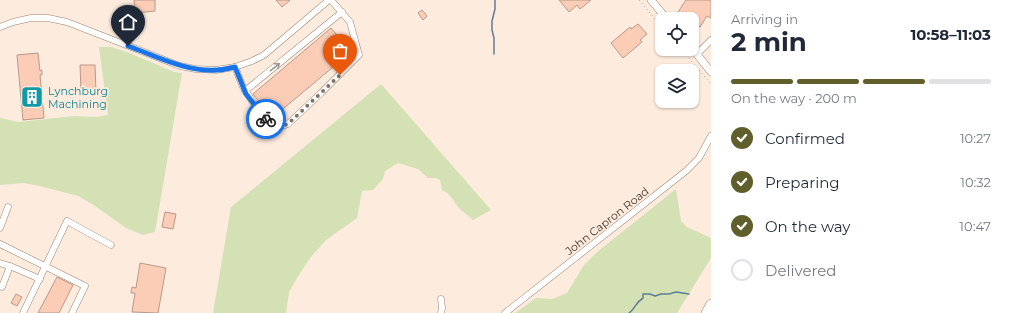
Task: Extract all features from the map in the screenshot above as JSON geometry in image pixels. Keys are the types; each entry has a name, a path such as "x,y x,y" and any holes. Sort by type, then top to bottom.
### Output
{"highway":[{"path":"706,313 711,304"}],"main road":[{"path":"651,0 661,12"},
{"path":"698,56 711,72"}],"street":[{"path":"0,27 31,18 48,18 67,22 180,66 196,69 216,70 235,67 264,55 330,0 350,22 359,55 288,124 277,125 269,122 245,92 235,67"},
{"path":"245,92 342,12"},
{"path":"699,48 711,40"},
{"name":"John Capron Road","path":"505,313 686,171 699,158 711,136"},
{"path":"0,228 8,207"},
{"path":"23,313 67,221 111,245"},
{"path":"0,244 85,286 72,313"},
{"path":"0,263 40,279"},
{"path":"2,287 10,266"},
{"path":"441,299 441,313"}],"path":[{"path":"639,0 655,19"},
{"path":"687,56 711,84"}],"green space":[{"path":"99,47 111,47 127,52 174,72 182,73 155,232 143,235 126,228 78,196 24,183 0,185 0,118 18,122 74,116 96,117 108,115"},
{"path":"381,84 491,210 473,220 460,209 448,194 442,190 440,180 428,178 418,169 398,163 385,171 383,179 373,190 362,191 357,218 326,240 310,258 289,292 286,313 213,313 231,207"},
{"path":"676,189 681,221 687,227 711,238 711,258 677,313 515,313 536,298 552,299 567,293 584,265 597,252"}],"building":[{"path":"134,0 155,0 155,11 135,13"},
{"path":"276,0 290,0 282,7"},
{"path":"559,0 591,0 580,9 577,5 569,12"},
{"path":"686,0 711,0 711,18 707,16 700,27 699,12 678,12"},
{"path":"422,10 427,16 423,20 418,13"},
{"path":"638,24 647,34 640,40 642,42 623,58 611,43 630,27 631,29"},
{"path":"331,28 351,52 272,118 253,94"},
{"name":"Lynchburg Machining","path":"38,53 40,71 42,70 42,75 40,75 44,118 23,120 17,55"},
{"path":"80,65 95,65 96,91 81,91"},
{"path":"165,212 176,214 173,229 162,227"},
{"path":"140,263 166,268 158,313 132,312 135,293 131,293 132,287 136,288"},
{"path":"57,277 73,285 59,313 38,313"},
{"path":"16,294 22,297 17,306 11,303"}],"waterway":[{"path":"494,54 492,21 495,9 495,0"},
{"path":"629,313 643,298 643,294 655,296 676,292 689,294"}],"way so far":[{"path":"266,119 277,125 282,126 288,124 340,75"}],"place":[{"name":"Lynchburg Machining","path":"32,97"}],"route":[{"path":"128,46 180,66 196,69 216,70 235,67 246,94 266,119"}]}
